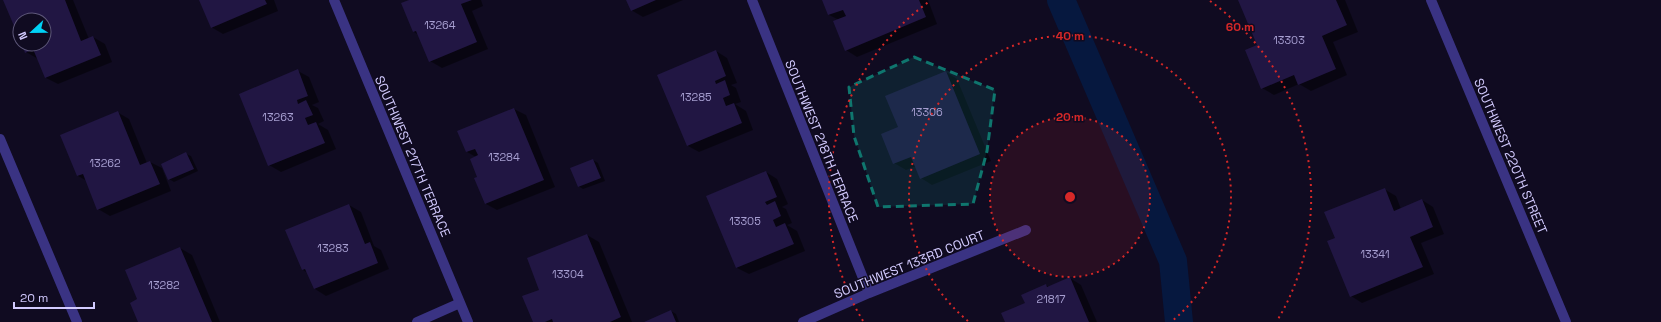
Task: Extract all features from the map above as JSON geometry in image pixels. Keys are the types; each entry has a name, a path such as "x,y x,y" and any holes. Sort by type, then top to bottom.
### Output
{"street":[{"name":"SOUTHWEST 217TH TERRACE","path":"334,0 468,322"},
{"name":"SOUTHWEST 218TH TERRACE","path":"752,0 869,293"},
{"name":"SOUTHWEST 220TH STREET","path":"1431,0 1566,322"},
{"path":"0,139 77,322"},
{"name":"SOUTHWEST 133RD COURT","path":"803,322 869,293 1026,230"},
{"path":"417,322 460,303"}],"highlighted area":[{"path":"914,57 995,90 987,151 973,204 878,207 854,136 849,87"}],"building":[{"path":"3,0 65,0 81,41 93,36 101,55 45,78 34,52 52,52 52,12 12,12 12,21"},
{"path":"199,0 265,0 267,4 211,28"},
{"path":"409,0 472,0 461,4 477,42 429,62 416,31 413,32 401,3"},
{"path":"626,0 656,0 631,11"},
{"path":"822,0 919,0 926,17 845,51 833,21 846,16 843,10 828,15"},
{"path":"1238,0 1336,0 1347,25 1322,36 1336,69 1298,85 1294,75 1261,89 1245,50 1257,45"},
{"path":"716,50 726,76 715,81 716,84 725,80 730,95 723,98 726,106 734,103 742,123 687,146 657,75"},
{"path":"298,69 308,96 297,100 298,104 306,100 313,115 305,118 308,125 316,122 325,143 268,166 239,94"},
{"path":"946,71 980,154 920,179 911,157 893,164 881,134 898,127 885,96"},
{"path":"514,108 544,180 485,204 474,178 477,177 470,159 478,155 475,149 466,152 457,131"},
{"path":"118,111 140,165 150,161 160,184 97,210 83,174 77,176 60,135"},
{"path":"186,152 194,169 168,180 161,164"},
{"path":"593,159 601,178 578,187 570,168"},
{"path":"766,171 777,197 765,202 767,205 775,201 781,216 773,220 776,227 785,223 794,244 736,268 706,196"},
{"path":"1385,188 1394,211 1422,199 1433,227 1410,237 1423,267 1350,297 1327,241 1335,238 1324,212"},
{"path":"349,204 365,244 370,242 378,263 314,289 305,269 302,270 285,230"},
{"path":"587,234 621,317 610,322 553,322 552,319 545,322 533,322 522,296 539,290 527,258"},
{"path":"180,247 212,322 138,322 130,303 137,299 125,270"},
{"path":"1070,277 1089,322 1005,322 1001,313 1025,303 1021,295 1046,284 1047,287"},
{"path":"671,310 676,322 644,322"}],"waterway":[{"path":"1061,0 1173,261 1179,322"}]}
